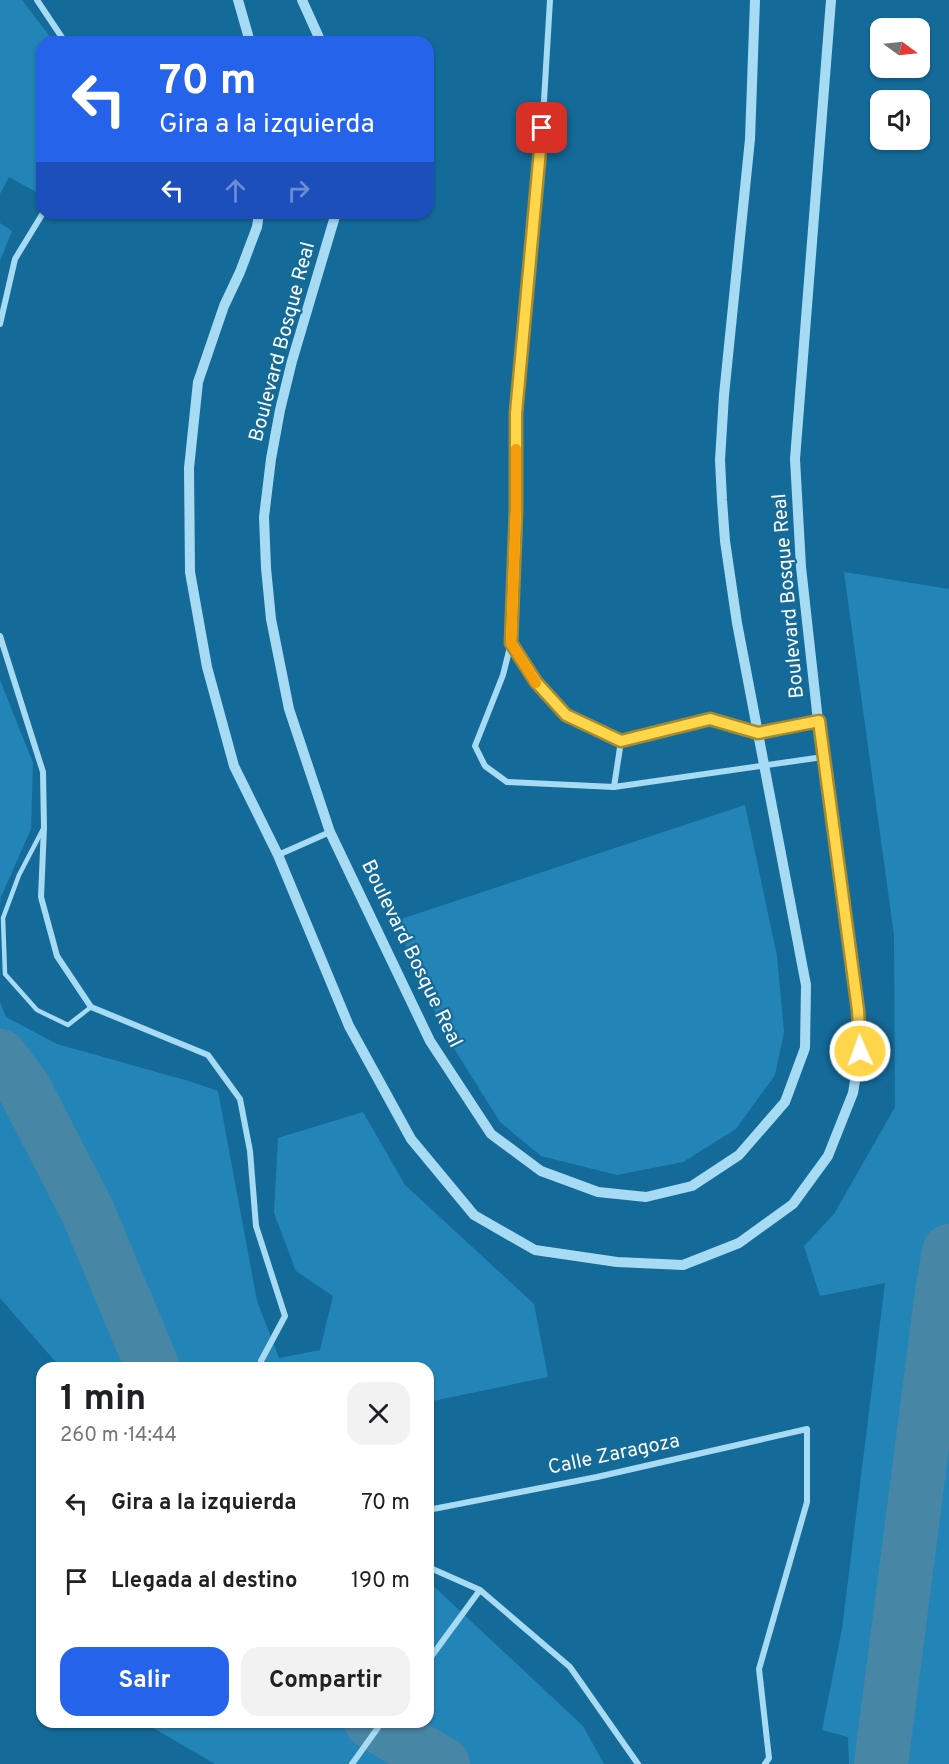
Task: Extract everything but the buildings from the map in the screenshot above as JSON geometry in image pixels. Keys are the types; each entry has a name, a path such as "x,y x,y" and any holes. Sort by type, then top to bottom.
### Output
{"street":[{"path":"37,0 60,36"},
{"path":"238,0 248,36"},
{"path":"302,0 318,36"},
{"path":"550,0 541,151 516,413 516,510 511,643 503,675 475,746 485,766 507,782 614,787 823,757"},
{"name":"Boulevard Bosque Real","path":"334,219 280,410 264,517 271,619 289,709 330,832 430,1041 491,1134 541,1171 598,1192 646,1197 692,1186 739,1155 785,1102 805,1048 806,985 737,623 725,541 720,460 724,395 750,139 755,0"},
{"name":"Boulevard Bosque Real","path":"258,219 244,263 224,306 198,382 189,468 190,572 207,668 234,766 278,855 349,1026 411,1139 474,1215 535,1250 617,1262 683,1264 739,1243 793,1204 828,1156 853,1093 860,1051 858,1010 823,757 801,567 795,459 831,0"},
{"path":"0,324 15,259 40,219"},
{"path":"0,636 42,772 44,827 41,897 57,956 91,1007 208,1055 240,1098 250,1150 256,1226 285,1316 261,1362"},
{"path":"511,643 536,682 566,715 621,741 710,719 758,733 819,721"},
{"path":"614,787 621,741"},
{"path":"278,855 330,832"},
{"name":"Calle Zaragoza","path":"434,1509 597,1477 807,1429 807,1502 759,1669 769,1758 765,1764"},
{"path":"434,1570 480,1590 570,1667 638,1764"},
{"path":"434,1653 480,1590"},
{"path":"353,1762 378,1728"}],"lane":[{"path":"44,827 19,875 3,918 5,974 37,1010 68,1025 91,1007"}],"shaded area":[{"path":"0,0 22,0 49,36 36,36 36,192 9,177 0,194"},
{"path":"0,223 12,231 0,261"},
{"path":"844,572 949,589 949,1764 849,1764 848,1737 822,1730 842,1629 885,1283 820,1296 804,1246 834,1214 895,1107 894,935"},
{"path":"0,680 33,763 31,829 0,904"},
{"path":"745,805 777,956 784,1032 775,1075 736,1129 683,1162 617,1175 541,1156 500,1122 445,1034 395,921"},
{"path":"0,1002 6,1017 57,1044 218,1091 257,1301 279,1358 320,1350 333,1296 296,1271 274,1213 278,1138 363,1112 405,1185 534,1304 548,1377 434,1401 434,1362 56,1362 0,1298"},
{"path":"434,1587 583,1726 604,1764 215,1764 153,1728 434,1728"}],"waterway":[{"path":"0,1056 24,1088 87,1210 150,1362"},
{"path":"881,1764 949,1251"},
{"path":"381,1728 443,1764"}],"slow traffic":[{"path":"516,449 511,643 536,683"}],"route":[{"path":"542,128 516,413 516,510 511,643 536,682 566,715 621,741 710,719 758,733 819,721 858,1010 860,1051"}]}
